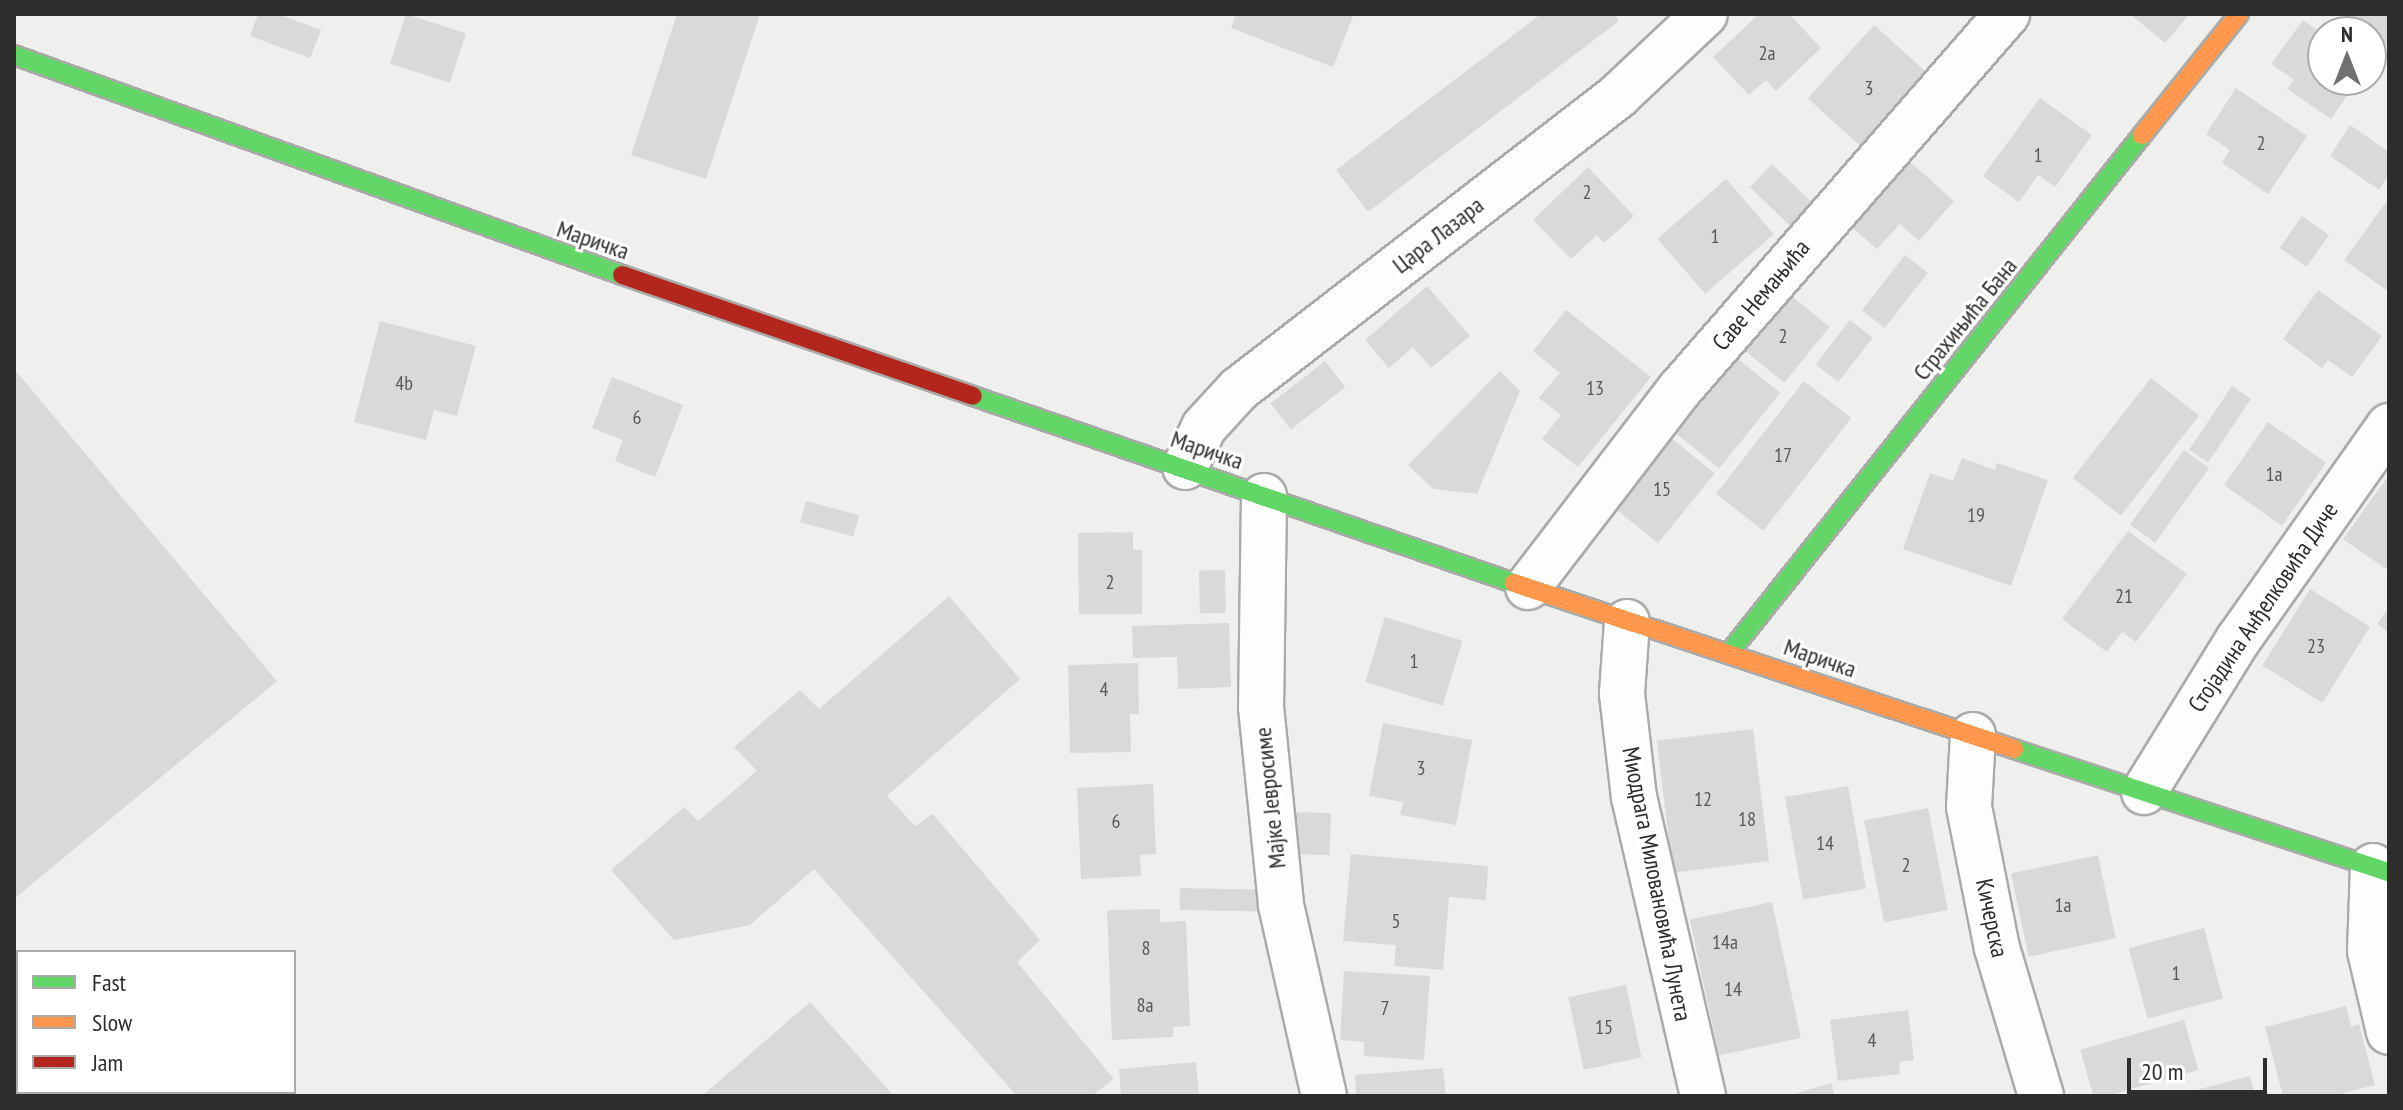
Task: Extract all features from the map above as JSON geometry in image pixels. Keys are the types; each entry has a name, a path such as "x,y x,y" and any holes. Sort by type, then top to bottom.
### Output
{"street":[{"name":"Цара Лазара","path":"1185,467 1204,427 1239,389 1619,95 1705,14"},
{"name":"Саве Немањића","path":"1528,587 1680,389 2007,14"},
{"name":"Страхињића Бана","path":"1729,653 2239,14"},
{"name":"Маричка","path":"14,55 487,228 1627,622 2381,869"},
{"name":"Стојадина Анђелковића Диче","path":"2144,792 2238,640 2389,426"},
{"name":"Мајке Јевросиме","path":"1264,496 1264,738 1281,905 1324,1096"},
{"name":"Миодрага Миловановића Лунета","path":"1627,622 1622,694 1634,797 1703,1096"},
{"name":"Кичерска","path":"1973,735 1969,807 1997,948 2041,1096"},
{"path":"2381,869 2370,951 2389,1032"}],"building":[{"path":"258,14 278,14 321,30 310,58 250,36"},
{"path":"406,14 466,33 450,83 390,63"},
{"path":"677,14 760,14 706,179 631,155"},
{"path":"1236,14 1354,14 1333,67 1231,28"},
{"path":"1541,14 1614,14 1619,21 1368,212 1336,170"},
{"path":"1759,14 1789,14 1821,48 1776,91 1766,80 1749,95 1713,57"},
{"path":"2130,14 2190,14 2165,43"},
{"path":"2347,14 2389,14 2389,48 2387,16"},
{"path":"2303,20 2307,23 2307,96 2347,96 2331,119 2287,89 2294,80 2271,64"},
{"path":"1874,25 1930,76 1864,149 1808,99"},
{"path":"2236,88 2307,136 2268,194 2222,163 2230,150 2206,134"},
{"path":"2040,98 2092,135 2055,187 2038,175 2019,202 1983,176"},
{"path":"2350,125 2389,152 2389,175 2379,190 2330,156"},
{"path":"1906,158 1954,201 1919,241 1900,224 1877,249 1848,224"},
{"path":"1772,164 1818,208 1796,231 1750,187"},
{"path":"1588,167 1634,216 1604,243 1597,235 1571,259 1533,220"},
{"path":"1726,179 1774,234 1705,294 1657,239"},
{"path":"2389,198 2389,292 2344,260"},
{"path":"2302,216 2329,235 2307,267 2280,248"},
{"path":"1905,255 1928,273 1885,328 1862,310"},
{"path":"1427,286 1470,336 1431,368 1413,347 1389,368 1365,340"},
{"path":"1783,289 1830,327 1784,383 1738,345"},
{"path":"2318,290 2382,336 2352,377 2328,360 2322,368 2283,339"},
{"path":"1566,310 1651,377 1578,467 1542,439 1561,415 1539,398 1560,373 1533,351"},
{"path":"1850,320 1873,338 1838,382 1816,364"},
{"path":"380,321 476,346 457,416 434,410 426,440 354,422"},
{"path":"1732,354 1780,393 1719,468 1671,429"},
{"path":"1325,361 1345,387 1291,429 1271,403"},
{"path":"14,369 277,681 14,899"},
{"path":"1500,371 1520,391 1477,494 1433,489 1408,465"},
{"path":"612,377 683,405 655,477 615,461 623,440 592,428"},
{"path":"2151,378 2199,416 2121,516 2073,478"},
{"path":"1804,381 1851,418 1763,531 1716,494"},
{"path":"2232,386 2251,399 2208,463 2189,450"},
{"path":"2268,422 2326,463 2282,526 2224,485"},
{"path":"1665,433 1715,473 1658,543 1608,503"},
{"path":"2184,450 2209,468 2155,543 2130,524"},
{"path":"1962,458 1995,470 1997,463 2048,480 2011,586 1903,549 1930,473 1953,481"},
{"path":"2389,475 2389,571 2343,539"},
{"path":"806,501 859,515 853,536 800,522"},
{"path":"2128,531 2187,574 2136,642 2122,632 2107,652 2062,619"},
{"path":"1133,532 1133,550 1142,550 1142,614 1079,614 1078,533"},
{"path":"1199,570 1225,570 1226,613 1200,613"},
{"path":"2310,589 2370,627 2323,703 2262,665"},
{"path":"949,596 1020,679 887,796 915,826 933,814 1040,940 1017,962 1114,1079 1091,1096 1017,1096 814,869 750,925 674,940 611,870 684,807 698,821 757,771 734,747 800,690 819,709"},
{"path":"2389,607 2389,633 2377,624"},
{"path":"1385,617 1462,641 1443,706 1365,682"},
{"path":"1229,623 1231,687 1178,689 1177,657 1133,658 1132,626"},
{"path":"1138,663 1139,714 1130,714 1131,752 1070,753 1068,665"},
{"path":"1383,723 1472,740 1456,825 1400,815 1403,802 1369,796"},
{"path":"1753,729 1769,861 1673,873 1657,741"},
{"path":"1153,784 1156,854 1140,855 1141,876 1081,879 1077,788"},
{"path":"1848,786 1866,888 1803,900 1785,797"},
{"path":"1928,808 1948,910 1884,922 1864,820"},
{"path":"1295,812 1331,813 1330,855 1294,854"},
{"path":"1351,854 1488,866 1486,900 1449,897 1443,970 1394,966 1396,945 1343,941"},
{"path":"2098,855 2116,938 2029,957 2011,874"},
{"path":"1180,888 1260,889 1260,911 1180,910"},
{"path":"1772,902 1801,1038 1719,1055 1690,919"},
{"path":"1160,909 1160,922 1186,921 1190,1026 1173,1027 1173,1037 1112,1040 1107,910"},
{"path":"2204,928 2223,999 2148,1019 2129,948"},
{"path":"1344,971 1430,976 1424,1060 1364,1056 1364,1042 1340,1040"},
{"path":"1626,985 1641,1057 1584,1070 1568,997"},
{"path":"810,1002 894,1096 702,1096"},
{"path":"2346,1006 2351,1027 2359,1024 2375,1085 2333,1096 2283,1096 2265,1027"},
{"path":"1908,1010 1914,1060 1899,1062 1900,1074 1838,1081 1830,1020"},
{"path":"2184,1020 2198,1070 2108,1096 2093,1096 2080,1050"},
{"path":"1196,1062 1199,1096 1121,1096 1119,1069"},
{"path":"1443,1068 1446,1096 1356,1096 1355,1075"},
{"path":"16,1076 16,1094 56,1094 14,1096"},
{"path":"2250,1076 2255,1096 2177,1096 2177,1095"},
{"path":"1831,1083 1835,1096 1791,1096 1791,1095"}],"traffic: fast":[{"path":"14,55 622,275"},
{"path":"1729,653 2142,135"},
{"path":"973,396 1514,583"},
{"path":"2014,749 2389,872"}],"traffic: slow":[{"path":"2142,135 2239,14"},
{"path":"1514,583 2014,749"}],"traffic: jam":[{"path":"622,275 973,396"}]}
